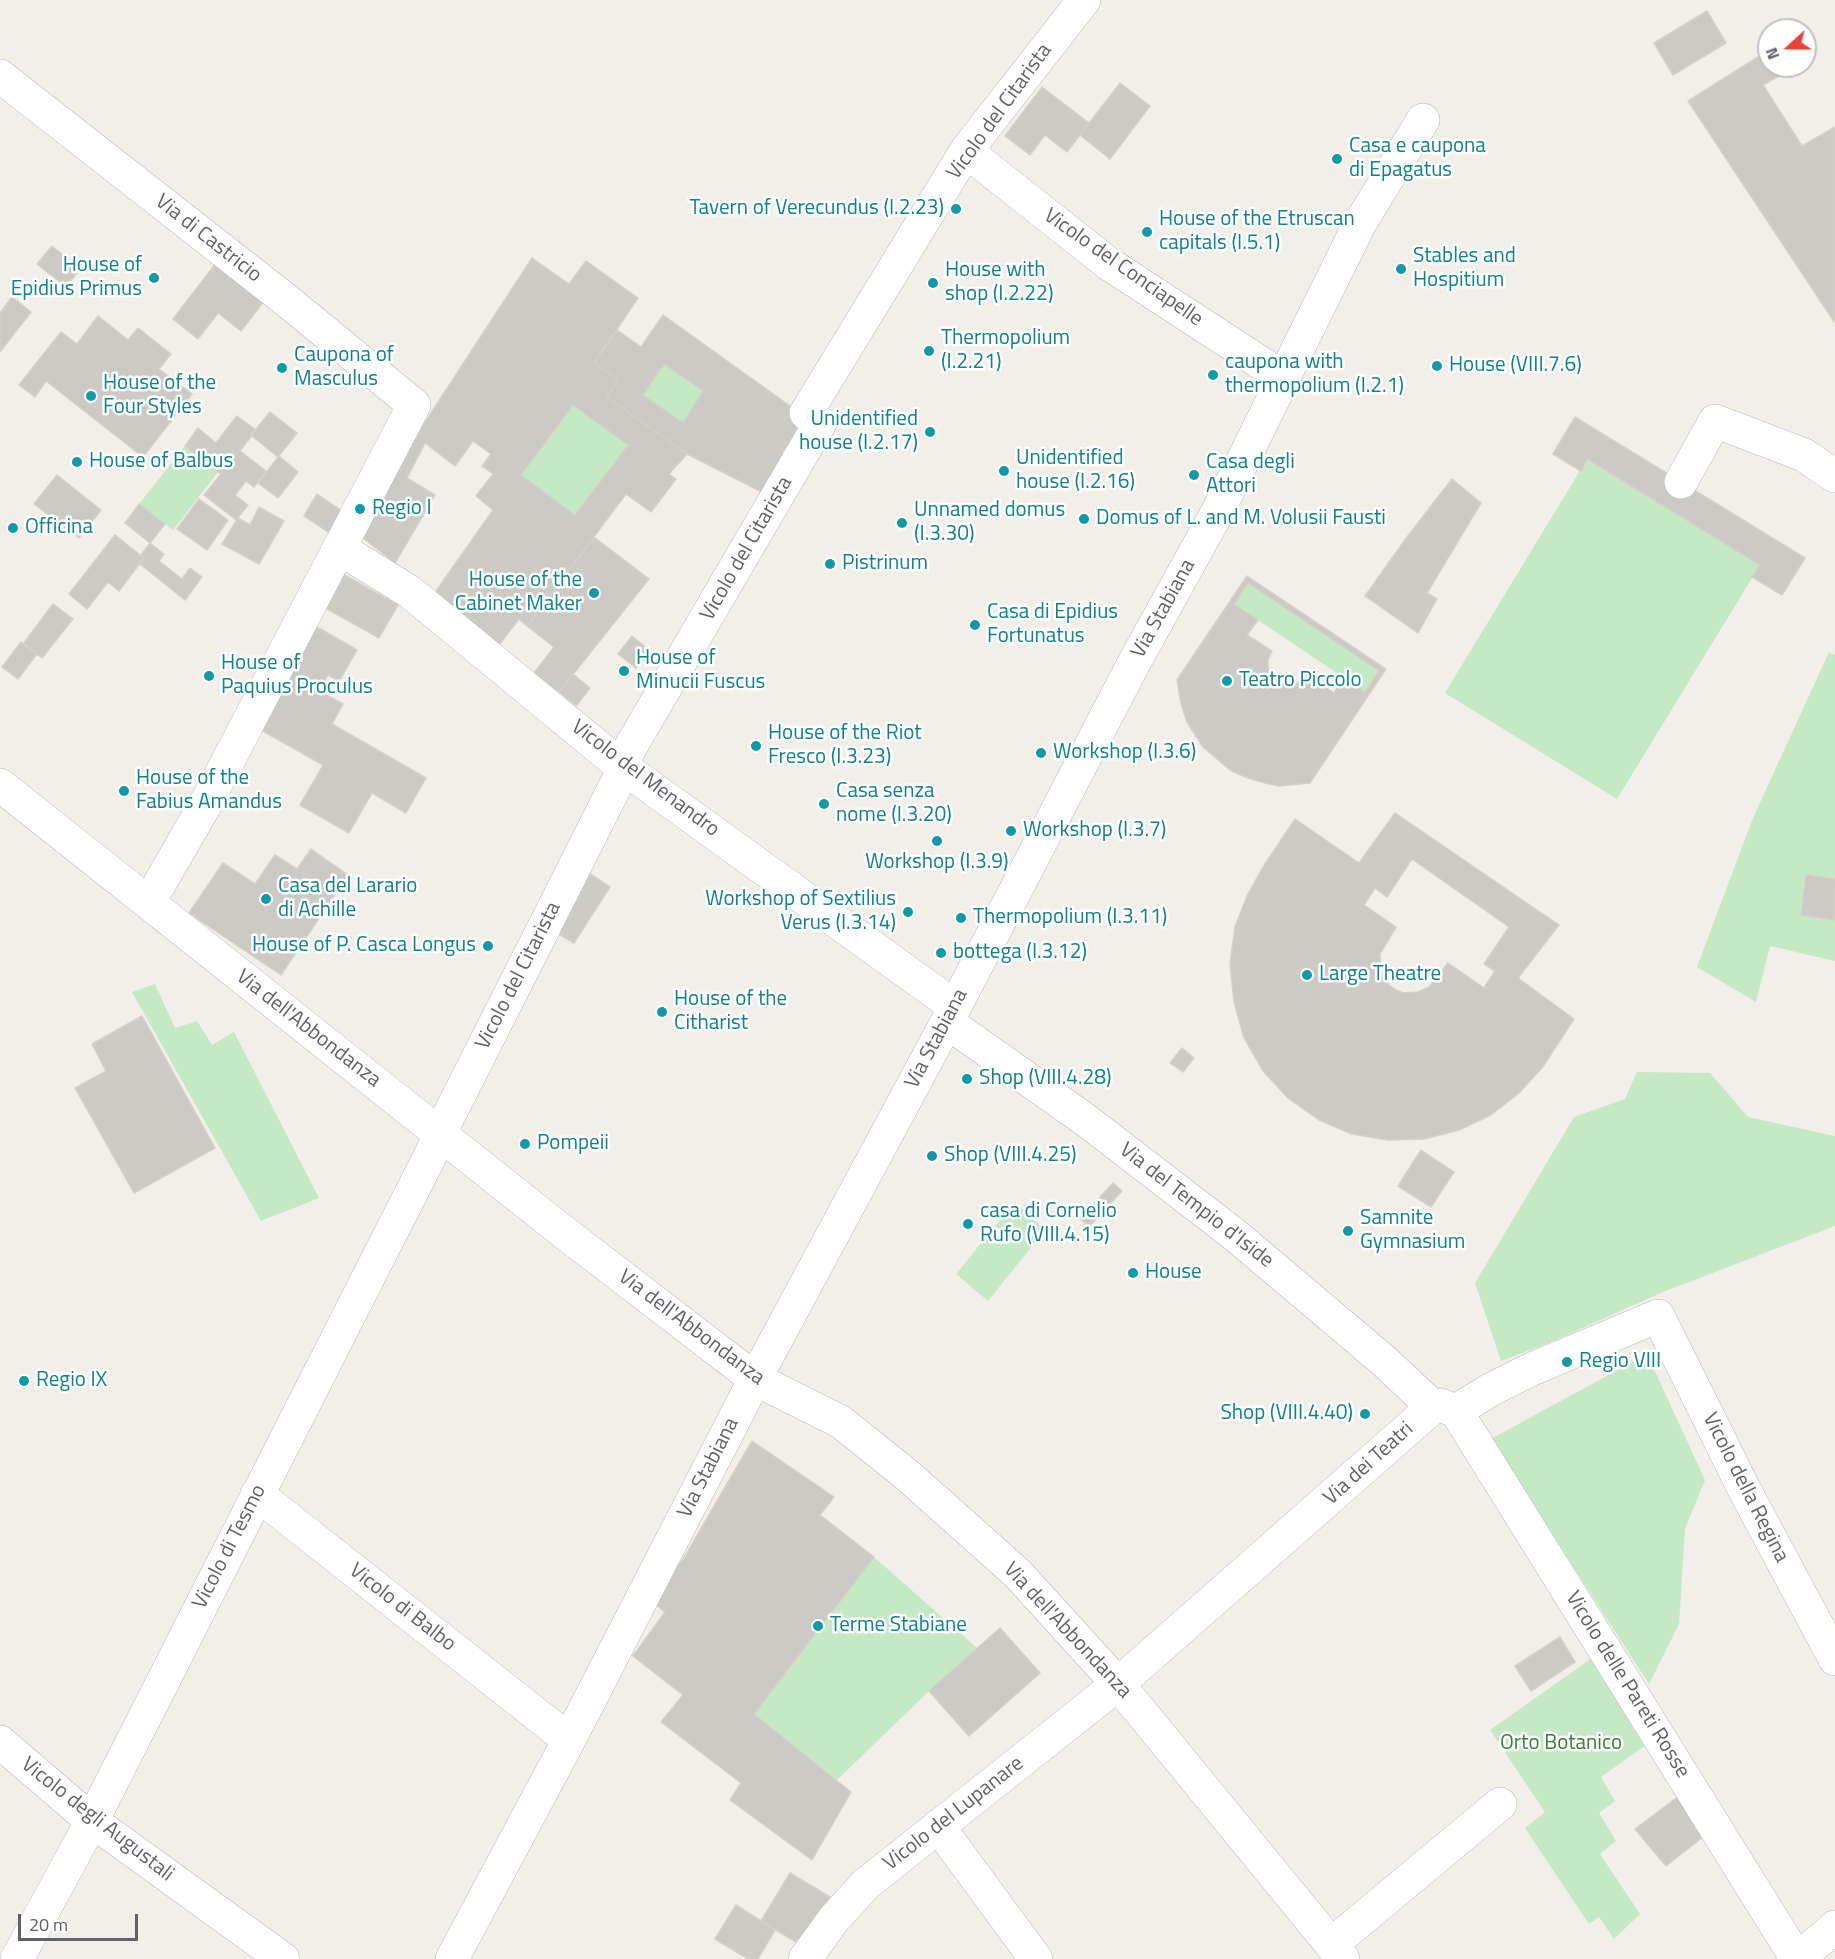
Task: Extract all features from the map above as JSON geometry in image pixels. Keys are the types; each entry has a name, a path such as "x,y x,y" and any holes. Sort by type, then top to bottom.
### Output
{"street":[{"name":"Vicolo del Citarista","path":"440,1133 620,777 620,765 820,423 806,413 966,152 1084,0"},
{"name":"Via di Castricio","path":"0,76 286,300 414,405 339,548"},
{"name":"Via Stabiana","path":"452,1959 558,1731 755,1378 951,1014 1135,661 1218,511 1359,225 1423,120"},
{"name":"Vicolo del Conciapelle","path":"966,152 1109,264 1284,378"},
{"path":"1682,482 1715,421 1804,455 1835,476"},
{"name":"Vicolo del Menandro","path":"339,548 410,592 620,765 951,1014"},
{"path":"149,902 205,805 339,548"},
{"name":"Via dell'Abbondanza","path":"0,785 440,1133 755,1378 841,1422 907,1475 1017,1573 1119,1684 1340,1955"},
{"name":"Via del Tempio d'Iside","path":"951,1014 1235,1234 1445,1409"},
{"name":"Vicolo di Tesmo","path":"17,1959 92,1821 432,1154 440,1133"},
{"name":"Via dei Teatri","path":"1119,1684 1445,1409 1532,1369 1658,1316"},
{"name":"Vicolo della Regina","path":"1658,1316 1744,1490 1835,1659"},
{"name":"Vicolo delle Pareti Rosse","path":"1445,1409 1797,1959"},
{"name":"Vicolo di Balbo","path":"257,1494 558,1731"},
{"name":"Vicolo del Lupanare","path":"805,1959 834,1919 866,1884 1119,1684"},
{"name":"Vicolo degli Augustali","path":"0,1742 92,1821 283,1959"},
{"path":"1340,1955 1500,1804"},
{"path":"938,1826 1036,1959"},
{"path":"1797,1959 1835,1927"}],"green space":[{"path":"664,364 703,391 683,423 643,395"},
{"path":"573,405 628,445 575,515 521,475"},
{"path":"185,446 218,472 173,530 139,504"},
{"path":"1587,459 1760,565 1617,799 1445,693"},
{"path":"1248,583 1379,671 1365,692 1234,604"},
{"path":"1829,652 1835,655 1835,961 1770,946 1756,1002 1697,967 1753,818"},
{"path":"155,984 175,1028 197,1021 212,1045 234,1032 319,1198 261,1221 132,992"},
{"path":"1637,1072 1710,1073 1748,1117 1835,1136 1835,1226 1663,1292 1551,1342 1501,1361 1475,1283 1574,1117 1625,1099"},
{"path":"1015,1202 1045,1230 988,1301 956,1274"},
{"path":"1647,1354 1705,1480 1685,1529 1679,1624 1649,1684 1491,1439"},
{"path":"874,1557 977,1648 837,1780 754,1714"},
{"name":"Orto Botanico","path":"1592,1658 1646,1745 1601,1777 1615,1801 1599,1813 1616,1841 1600,1854 1640,1914 1614,1939 1599,1917 1589,1924 1525,1828 1545,1812 1490,1730"}],"building":[{"path":"1707,11 1726,43 1673,75 1654,43"},
{"path":"1757,58 1757,78 1775,78 1763,85 1802,146 1835,127 1835,323 1688,101"},
{"path":"1120,83 1150,106 1110,159 1080,135"},
{"path":"1042,87 1089,123 1067,152 1045,135 1030,155 1005,136"},
{"path":"52,246 80,269 66,287 37,264"},
{"path":"220,258 268,296 241,331 218,313 198,339 173,319"},
{"path":"532,258 569,284 586,261 638,298 594,363 618,380 607,397 687,454 669,474 676,479 651,512 626,494 527,626 519,619 499,645 434,594 493,510 476,496 493,474 482,466 491,454 473,441 455,466 425,443 407,478 435,495 395,563 358,534 416,436","holes":["573,405 628,445 575,515 521,475"]},
{"path":"12,297 31,312 0,352 0,313"},
{"path":"663,315 804,416 762,492 687,454 607,397 618,380 594,363 617,330 641,347","holes":["664,364 703,391 683,423 643,395"]},
{"path":"98,316 128,340 138,328 171,354 159,369 192,394 143,457 46,381 35,397 19,385 61,332 77,344"},
{"path":"270,412 297,433 278,457 251,435"},
{"path":"237,416 256,430 240,451 266,471 254,487 246,481 235,495 248,505 236,520 204,495 221,474 185,446 198,428 216,443"},
{"path":"1575,417 1805,558 1782,595 1752,577 1760,565 1587,459 1581,471 1553,454"},
{"path":"279,456 298,472 278,498 258,483"},
{"path":"57,475 101,510 79,538 34,504"},
{"path":"1452,479 1481,503 1427,593 1437,599 1418,633 1365,596"},
{"path":"317,494 342,511 331,534 304,516"},
{"path":"199,499 228,520 207,550 177,529"},
{"path":"139,504 165,524 150,543 125,523"},
{"path":"259,507 284,521 259,564 222,544 238,518 250,525"},
{"path":"115,535 144,558 119,591 108,582 87,609 69,594"},
{"path":"594,537 649,579 559,692 534,673 554,647 527,626"},
{"path":"150,543 164,554 159,561 182,579 190,568 202,577 185,600 140,564 144,558 141,555"},
{"path":"341,573 398,605 379,638 322,606"},
{"name":"Teatro Piccolo","path":"1247,576 1386,669 1310,783 1280,786 1245,777 1230,770 1203,747 1187,722 1177,680","holes":["1248,583 1379,671 1365,692 1344,677 1334,693 1307,674 1299,682 1289,685 1279,683 1268,669 1268,660 1272,651 1247,635 1258,620 1234,604"]},
{"path":"53,604 73,619 42,658 23,644"},
{"path":"312,624 357,650 339,681 328,675 319,691 343,704 332,724 426,778 406,813 372,793 349,833 300,805 323,765 254,726"},
{"path":"632,636 650,651 636,668 618,654"},
{"path":"21,642 37,654 18,679 2,667"},
{"path":"573,674 590,688 576,706 559,692"},
{"name":"Large Theatre","path":"1395,813 1559,925 1518,978 1574,1019 1542,1068 1519,1093 1491,1115 1459,1130 1424,1139 1388,1140 1352,1134 1319,1120 1288,1098 1263,1071 1244,1038 1234,1002 1230,964 1235,927 1247,896 1263,867 1295,819 1359,863","holes":["1412,859 1509,927 1484,964 1495,971 1484,988 1448,963 1429,987 1418,992 1403,993 1389,985 1381,972 1380,954 1396,927 1364,905 1375,888 1387,897"]},
{"name":"Casa del Larario di Achille","path":"311,849 348,875 281,975 189,913 223,863 255,884 275,855 297,869"},
{"path":"584,870 610,887 574,943 552,930"},
{"path":"1806,875 1835,879 1834,920 1801,915"},
{"path":"142,1016 215,1148 134,1193 75,1088 106,1071 92,1044"},
{"path":"1182,1048 1194,1058 1183,1072 1170,1063"},
{"path":"1421,1150 1454,1172 1431,1207 1398,1186"},
{"path":"1113,1183 1122,1191 1089,1227 1080,1219"},
{"path":"752,1441 834,1497 820,1515 874,1557 754,1714 851,1792 812,1860 730,1800 741,1783 661,1722 683,1695 633,1656 665,1612 652,1602 677,1558 681,1563"},
{"path":"1000,1628 1040,1673 969,1736 929,1691"},
{"path":"1560,1637 1575,1662 1531,1691 1515,1666"},
{"path":"1683,1793 1708,1833 1666,1866 1635,1829"},
{"path":"790,1873 830,1897 801,1945 761,1921"},
{"path":"736,1905 775,1930 758,1959 748,1959 715,1939"}],"place":[{"name":"Casa e caupona di Epagatus","path":"1337,159"},
{"name":"Tavern of Verecundus (I.2.23)","path":"956,209"},
{"name":"House of the Etruscan capitals (I.5.1)","path":"1147,232"},
{"name":"Stables and Hospitium","path":"1401,269"},
{"name":"House of Epidius Primus","path":"154,278"},
{"name":"House with shop (I.2.22)","path":"933,283"},
{"name":"Thermopolium (I.2.21)","path":"929,351"},
{"name":"House (VIII.7.6)","path":"1437,366"},
{"name":"Caupona of Masculus","path":"282,368"},
{"name":"caupona with thermopolium (I.2.1)","path":"1213,375"},
{"name":"House of the Four Styles","path":"91,396"},
{"name":"Unidentified house (I.2.17)","path":"930,432"},
{"name":"House of Balbus","path":"77,462"},
{"name":"Unidentified house (I.2.16)","path":"1004,471"},
{"name":"Casa degli Attori","path":"1194,475"},
{"name":"Regio I","path":"360,509"},
{"name":"Domus of L. and M. Volusii Fausti","path":"1084,519"},
{"name":"Unnamed domus (I.3.30)","path":"902,523"},
{"name":"Officina","path":"13,528"},
{"name":"Pistrinum","path":"830,564"},
{"name":"House of the Cabinet Maker","path":"594,593"},
{"name":"Casa di Epidius Fortunatus","path":"975,625"},
{"name":"House of Minucii Fuscus","path":"624,671"},
{"name":"House of Paquius Proculus","path":"209,676"},
{"name":"Teatro Piccolo","path":"1227,681"},
{"name":"House of the Riot Fresco (I.3.23)","path":"756,746"},
{"name":"Workshop (I.3.6)","path":"1041,753"},
{"name":"House of the Fabius Amandus","path":"124,791"},
{"name":"Casa senza nome (I.3.20)","path":"824,804"},
{"name":"Workshop (I.3.7)","path":"1011,831"},
{"name":"Workshop (I.3.9)","path":"937,841"},
{"name":"Casa del Larario di Achille","path":"266,899"},
{"name":"Workshop of Sextilius Verus (I.3.14)","path":"908,912"},
{"name":"Thermopolium (I.3.11)","path":"961,918"},
{"name":"House of P. Casca Longus","path":"488,946"},
{"name":"bottega (I.3.12)","path":"941,953"},
{"name":"Large Theatre","path":"1307,975"},
{"name":"House of the Citharist","path":"662,1012"},
{"name":"Shop (VIII.4.28)","path":"967,1079"},
{"name":"Pompeii","path":"525,1144"},
{"name":"Shop (VIII.4.25)","path":"932,1156"},
{"name":"casa di Cornelio Rufo (VIII.4.15)","path":"968,1224"},
{"name":"Samnite Gymnasium","path":"1348,1231"},
{"name":"House","path":"1133,1273"},
{"name":"Regio VIII","path":"1567,1362"},
{"name":"Regio IX","path":"24,1381"},
{"name":"Shop (VIII.4.40)","path":"1365,1414"},
{"name":"Terme Stabiane","path":"818,1626"}]}
